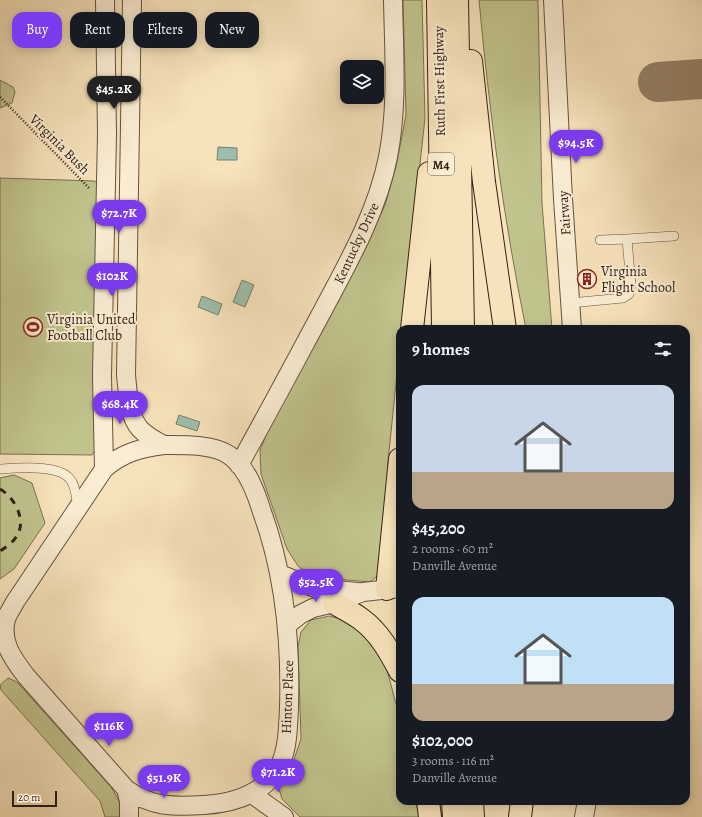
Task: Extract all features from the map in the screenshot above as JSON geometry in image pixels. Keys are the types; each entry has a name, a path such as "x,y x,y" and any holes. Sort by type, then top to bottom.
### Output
{"highway":[{"name":"Ruth First Highway","path":"438,0 443,325"},
{"name":"M4","path":"457,0 458,38"},
{"name":"Ruth First Highway","path":"458,38 463,325"},
{"path":"458,38 470,52 484,182 504,325"},
{"path":"412,325 428,177 430,168 441,158"},
{"path":"393,588 396,533"},
{"path":"334,603 362,620 378,635 396,664"},
{"path":"428,805 430,817"},
{"path":"453,805 454,817"},
{"path":"472,805 473,817"},
{"path":"520,817 522,805"}],"street":[{"path":"104,469 102,375 107,134 105,2 132,0 126,375 129,404 134,419 141,430 164,445"},
{"name":"Kentucky Drive","path":"239,465 351,258 377,198 384,174 392,135 395,100 393,0"},
{"name":"Fairway","path":"553,0 563,199 572,325"},
{"path":"105,211 128,220"},
{"name":"Hinton Place","path":"164,445 187,445 216,450 229,455 239,465 249,478 257,496 267,524 280,574 288,625 290,681 288,726 284,752 280,764 265,784 252,794 229,802 181,806 159,804 147,801 126,789 26,676 11,657 2,642 6,619 14,602 104,469 114,460 129,452 146,447 164,445"},
{"path":"280,574 315,588 363,592 393,588"},
{"path":"288,625 302,614 313,608 334,603 363,592"},
{"path":"126,789 129,801 129,817"},
{"path":"252,794 284,817"},
{"path":"584,817 586,805"},
{"path":"166,817 181,806"}],"lane":[{"path":"600,240 674,236"},
{"path":"570,303 623,298 629,294 631,285 627,239"},
{"path":"0,469 37,468 56,470 63,473 70,479 74,487 78,506"}],"path":[{"name":"Virginia Bush","path":"0,98 105,211"}],"green space":[{"path":"403,0 422,0 425,118 402,325 396,325 396,383 388,462 381,573 370,582 313,577 298,566 287,549 261,474 260,450 271,424 361,257 385,205 396,167 406,115"},
{"path":"479,0 538,0 542,203 552,325 525,325 504,206 487,83"},
{"path":"0,80 13,87 15,92 12,103 0,108"},
{"name":"Virginia United Football Club","path":"0,178 95,181 99,186 99,444 92,455 0,454"},
{"path":"14,475 32,483 45,523 14,569 0,579 0,478"},
{"path":"329,616 346,620 370,637 386,666 396,704 396,805 417,805 419,817 300,817 282,799 279,789 290,771 301,739 298,647 301,632 311,620"},
{"path":"8,678 17,682 111,787 120,805 121,817 105,817 100,801 1,690 0,685"}],"shaded area":[{"path":"218,147 237,148 237,160 217,160"},
{"path":"242,280 254,285 245,307 233,302"},
{"path":"202,296 222,304 218,315 198,307"},
{"path":"179,415 200,422 197,431 176,424"}],"taxiway":[{"path":"658,82 702,79"}],"railway":[{"path":"0,489 12,500 20,517 20,528 17,536 0,551"}],"place":[{"name":"Virginia Flight School","path":"587,279"},
{"name":"Virginia United Football Club","path":"33,327"}]}
